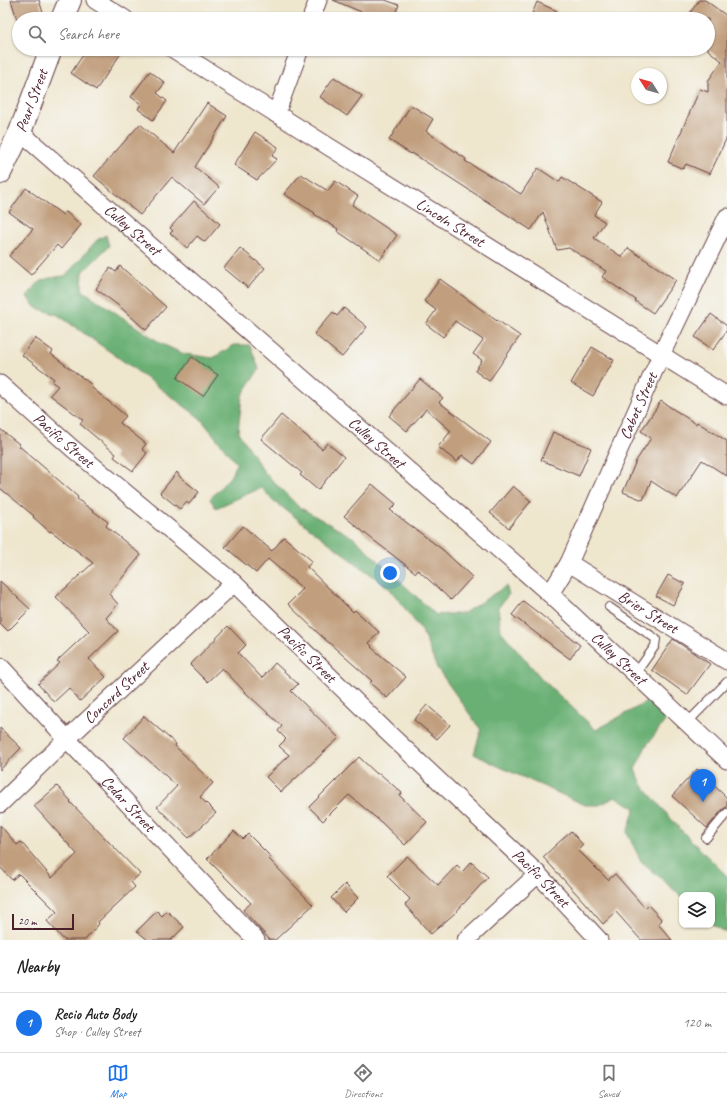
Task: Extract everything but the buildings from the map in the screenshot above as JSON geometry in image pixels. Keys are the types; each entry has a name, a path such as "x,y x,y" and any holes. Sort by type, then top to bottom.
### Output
{"main road":[{"path":"65,12 70,0"},
{"name":"Pearl Street","path":"0,173 20,132 48,56"}],"street":[{"path":"95,0 114,12"},
{"path":"314,12 318,0"},
{"name":"Lincoln Street","path":"184,56 727,396"},
{"path":"276,114 297,56"},
{"name":"Culley Street","path":"20,132 550,594 636,673 727,760"},
{"name":"Cabot Street","path":"550,594 569,563 660,355 727,217"},
{"name":"Pacific Street","path":"0,384 73,449 234,583 386,731 538,874 599,940"},
{"name":"Brier Street","path":"569,563 727,661"},
{"name":"Concord Street","path":"0,804 67,739 234,583"},
{"name":"Cedar Street","path":"0,666 256,940"},
{"path":"466,940 538,874"}],"lane":[{"path":"609,607 656,639 655,646 636,673"},
{"path":"688,722 727,682"},
{"path":"706,838 727,813"}],"green space":[{"path":"106,235 109,246 83,272 82,290 162,344 184,354 213,358 234,345 250,345 259,369 242,396 238,432 264,472 299,507 354,538 436,615 464,613 506,586 509,594 498,608 501,631 542,679 596,730 650,700 661,708 665,721 646,746 635,769 643,786 679,828 727,876 727,932 725,933 715,926 715,892 679,892 679,894 641,861 627,833 635,808 616,797 599,805 585,805 474,754 481,730 437,668 422,631 390,589 274,501 261,488 216,508 210,499 230,477 237,464 200,418 58,315 36,308 27,297 35,286 43,280 65,276 97,240"}],"place":[{"name":"Recio Auto Body","path":"703,802"}]}
